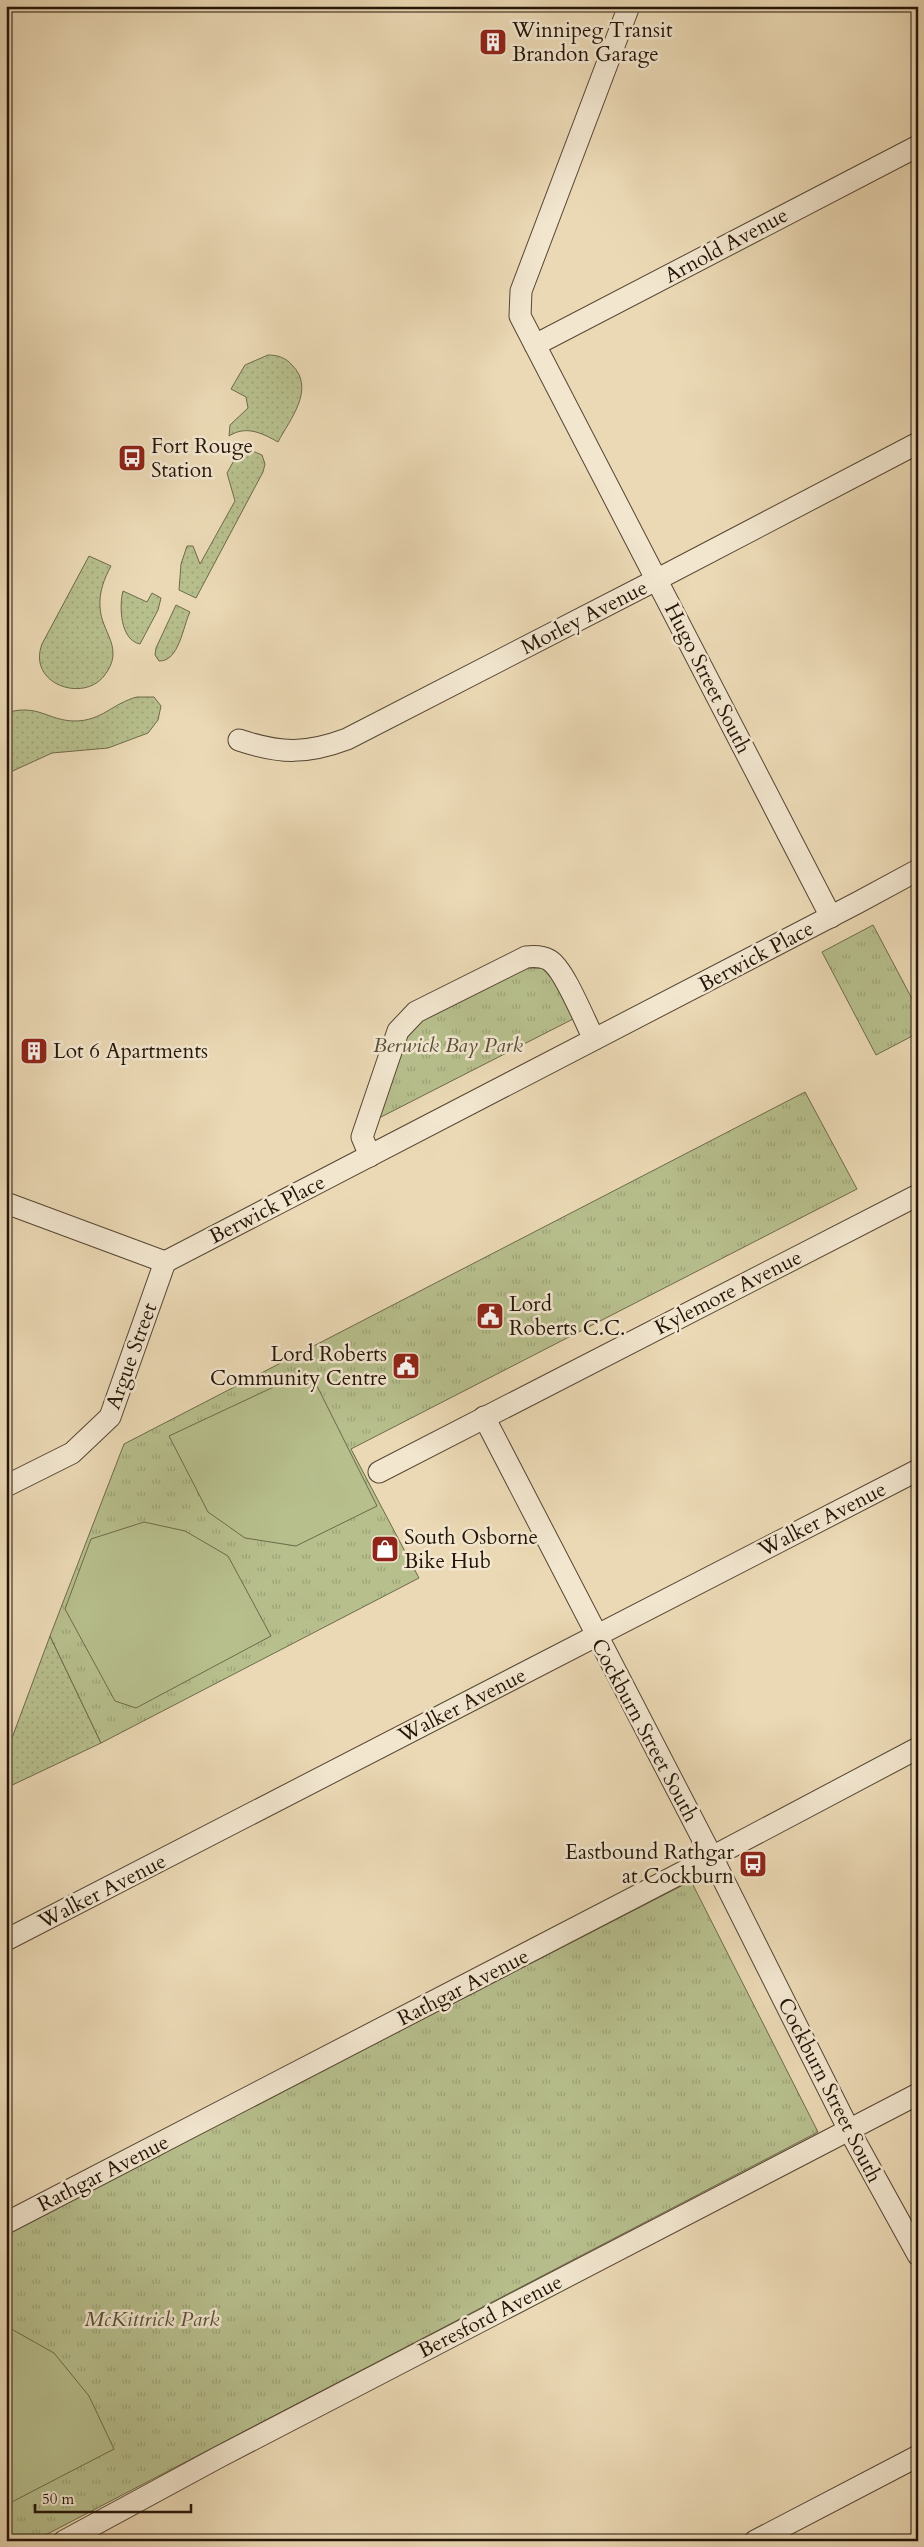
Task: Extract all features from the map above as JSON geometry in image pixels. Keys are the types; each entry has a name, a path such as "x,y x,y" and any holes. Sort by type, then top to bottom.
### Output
{"street":[{"name":"Hugo Street South","path":"629,6 521,291 520,316 831,916"},
{"name":"Arnold Avenue","path":"535,345 918,146"},
{"name":"Morley Avenue","path":"240,740 276,750 295,752 314,750 348,739 918,443"},
{"name":"Berwick Place","path":"165,1262 918,870"},
{"path":"370,1156 362,1136 398,1031 416,1012 526,957 540,956 551,960 560,970 594,1039"},
{"name":"Kylemore Avenue","path":"378,1472 918,1195"},
{"path":"6,1203 165,1262"},
{"name":"Argue Street","path":"6,1486 72,1453 110,1417 165,1262"},
{"name":"Cockburn Street South","path":"484,1418 712,1857 849,2130 918,2255"},
{"name":"Walker Avenue","path":"6,1940 918,1470"},
{"name":"Rathgar Avenue","path":"6,2223 712,1857 918,1748"},
{"name":"Beresford Avenue","path":"64,2541 219,2457 918,2094"},
{"path":"756,2541 918,2456"}],"green space":[{"path":"268,355 284,359 299,374 302,384 301,394 294,414 278,442 260,433 248,431 242,431 229,436 230,425 248,408 246,397 231,389 245,365"},
{"path":"250,450 262,455 265,464 263,472 196,598 179,590 181,564 187,546 193,546 200,564 235,501 227,473 237,455"},
{"path":"89,556 111,566 102,586 100,607 101,616 111,641 113,657 104,676 95,684 83,688 71,688 49,679 42,670 39,658 42,644"},
{"path":"123,591 147,602 152,593 161,598 158,610 140,644 128,636 122,622 121,605"},
{"path":"176,605 190,612 176,650 166,660 159,661 155,655 156,648"},
{"path":"137,697 154,697 161,706 158,720 148,733 108,748 52,753 6,774 6,713 26,710 66,720 84,720 100,715 121,703"},
{"path":"873,925 918,1010 918,1033 876,1055 822,952"},
{"name":"Berwick Bay Park","path":"525,968 542,968 555,982 575,1018 379,1118 408,1034 424,1018"},
{"name":"Lord Roberts C.C.","path":"805,1092 857,1189 351,1449 419,1578 101,1743 50,1636 124,1444"},
{"path":"295,1377 315,1382 377,1506 296,1546 245,1538 208,1512 169,1436"},
{"path":"144,1522 185,1531 228,1556 271,1636 136,1708 115,1701 65,1609 91,1539"},
{"path":"50,1636 101,1743 6,1788 6,1754"},
{"name":"McKittrick Park","path":"691,1881 818,2132 34,2541 6,2541 6,2233"},
{"path":"6,2326 54,2353 89,2396 114,2449 6,2505"}],"place":[{"name":"Winnipeg Transit Brandon Garage","path":"493,42"},
{"name":"Fort Rouge Station","path":"132,458"},
{"name":"Lot 6 Apartments","path":"34,1051"},
{"name":"Lord Roberts C.C.","path":"490,1316"},
{"name":"Lord Roberts Community Centre","path":"406,1366"},
{"name":"South Osborne Bike Hub","path":"385,1549"},
{"name":"Eastbound Rathgar at Cockburn","path":"753,1864"}]}
